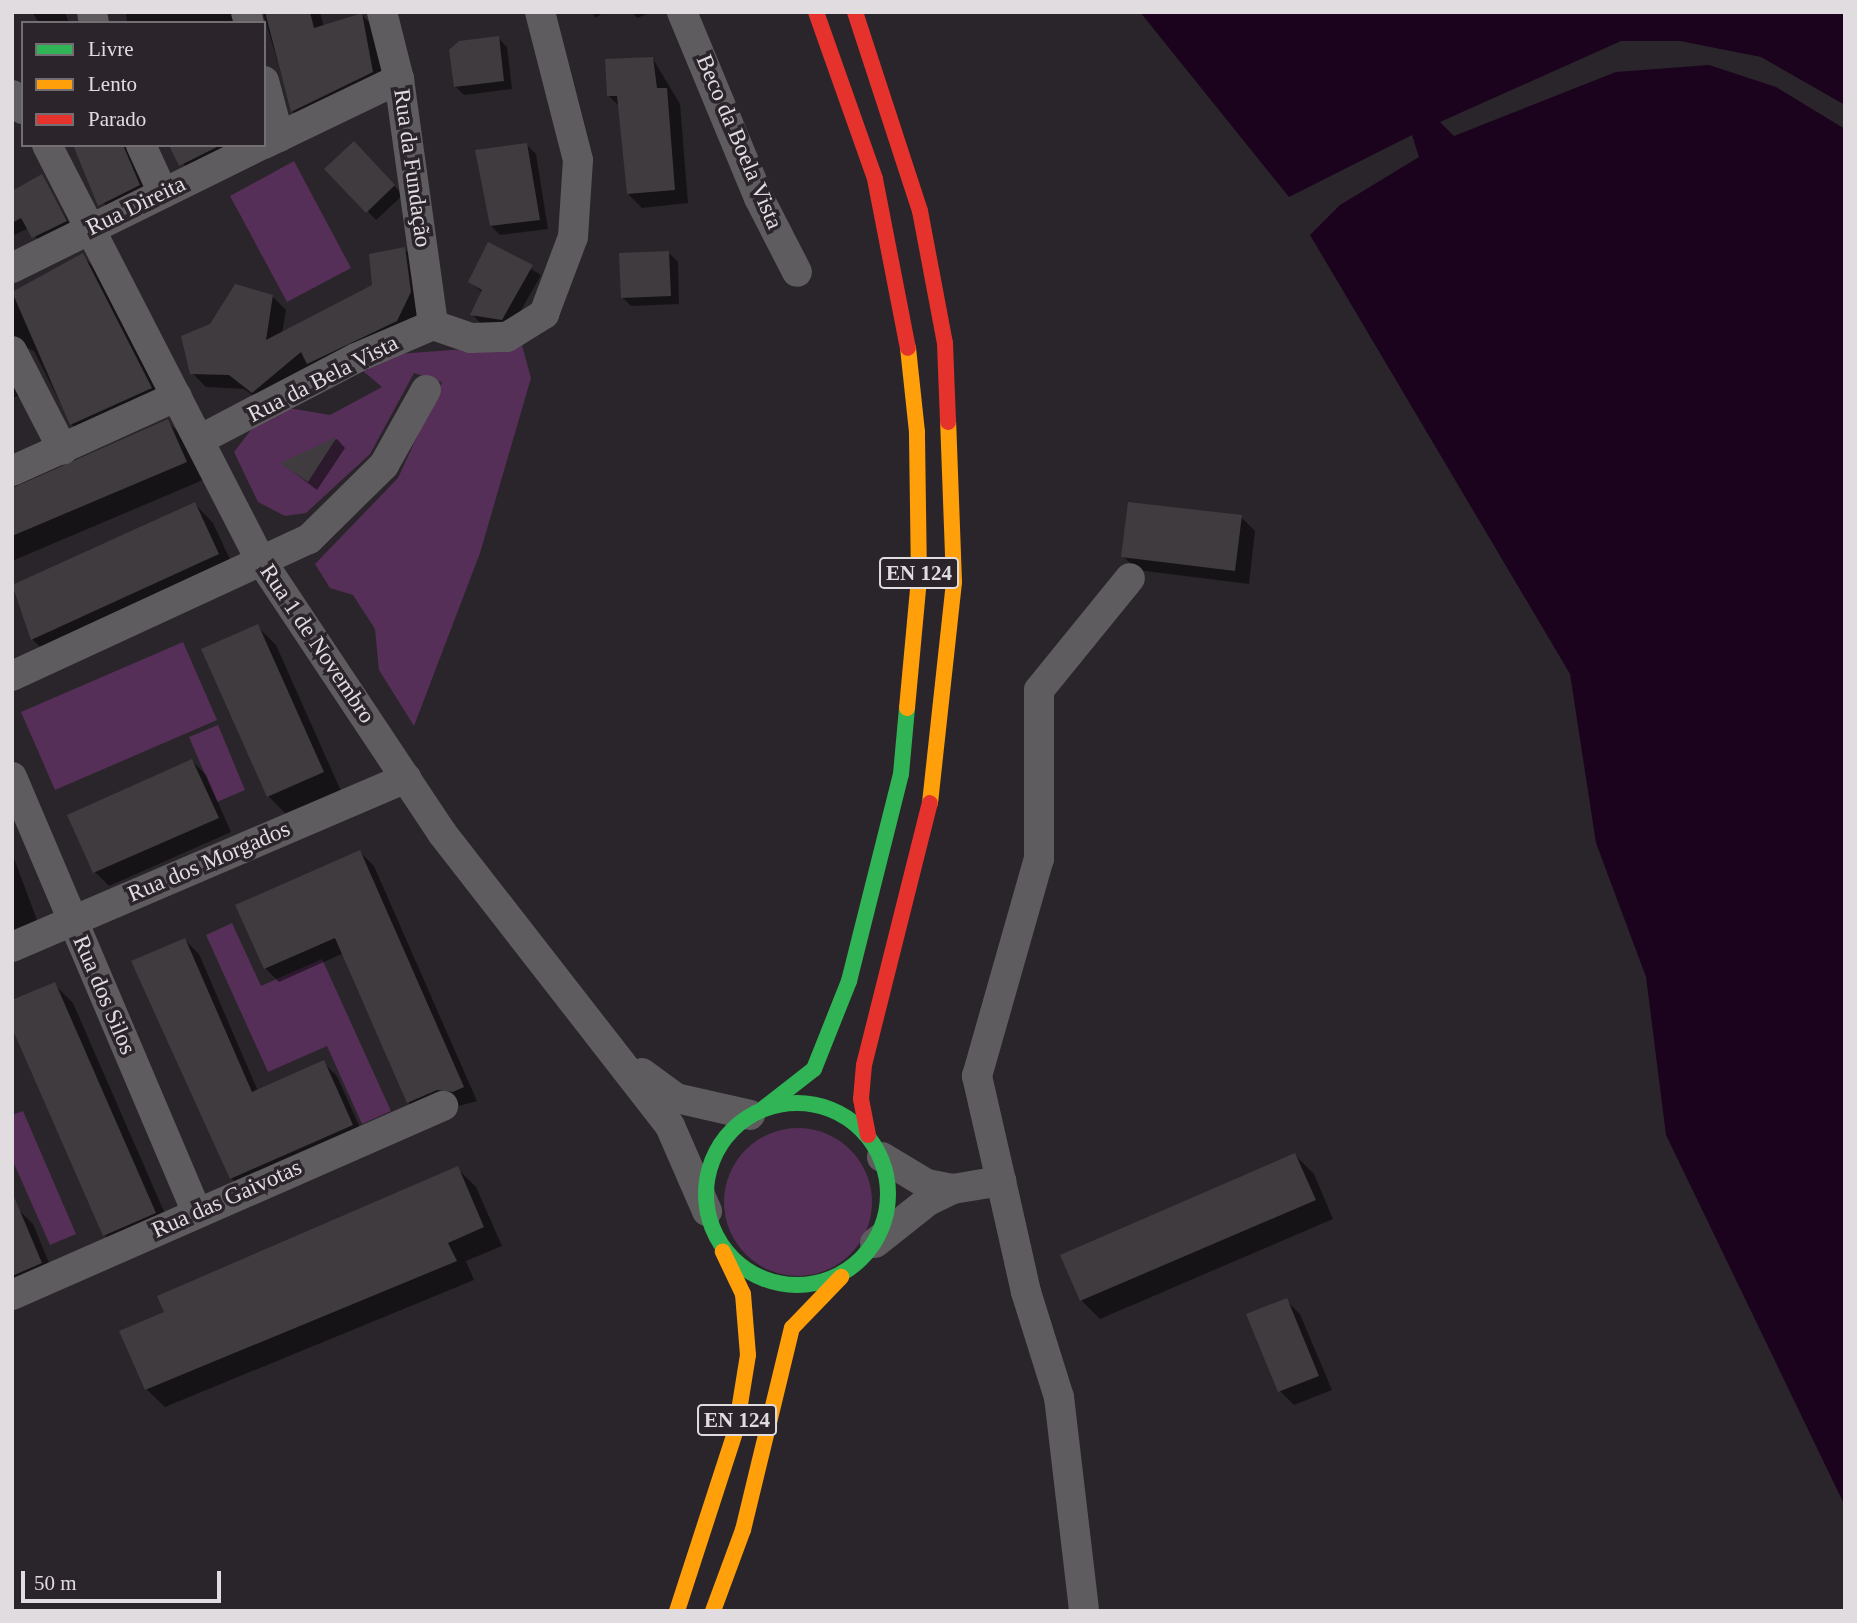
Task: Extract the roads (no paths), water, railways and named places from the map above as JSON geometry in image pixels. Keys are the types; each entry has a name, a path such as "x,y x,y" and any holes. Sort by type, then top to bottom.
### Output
{"main road":[{"name":"EN 124","path":"677,1611 736,1429 748,1355 743,1294 710,1219 714,1156 757,1112 814,1069 849,981 901,775 919,579 917,432 901,289 875,179 816,12"},
{"name":"EN 124","path":"713,1611 746,1518 792,1328 805,1307 853,1267 875,1244 889,1186 861,1100 864,1065 929,811 954,582 945,343 920,211 855,12"},
{"path":"757,1112 820,1105 875,1146"},
{"name":"EN 124","path":"710,1219 726,1252 773,1282 819,1282 853,1267"}],"street":[{"name":"Rua da Fundação","path":"382,12 399,79 433,325"},
{"path":"433,325 471,338 507,337 544,314 573,237 578,160 540,12"},
{"name":"Beco da Boela Vista","path":"682,12 759,198 797,272"},
{"name":"Rua Direita","path":"268,142 399,79"},
{"path":"266,112 268,142"},
{"name":"Rua 1 de Novembro","path":"48,147 177,396 203,438 260,559 406,779 622,1060"},
{"path":"142,147 163,194"},
{"name":"Rua Direita","path":"12,268 258,147"},
{"name":"Rua da Bela Vista","path":"203,438 356,358 433,325"},
{"path":"12,351 64,450"},
{"path":"16,665 309,539 344,511 384,465 426,390"},
{"path":"12,471 64,450 177,396"},
{"path":"1084,1611 1059,1397 1026,1292 977,1076 1039,859 1039,690 1130,578"},
{"name":"Rua dos Silos","path":"12,778 197,1212"},
{"name":"Rua dos Morgados","path":"12,947 71,919 406,779"},
{"path":"622,1060 676,1098 757,1112"},
{"path":"622,1060 670,1126 710,1219"},
{"name":"Rua das Gaivotas","path":"12,1295 443,1106"},
{"path":"875,1146 926,1184 953,1189 1001,1181"},
{"path":"875,1244 906,1216 953,1189"}]}
